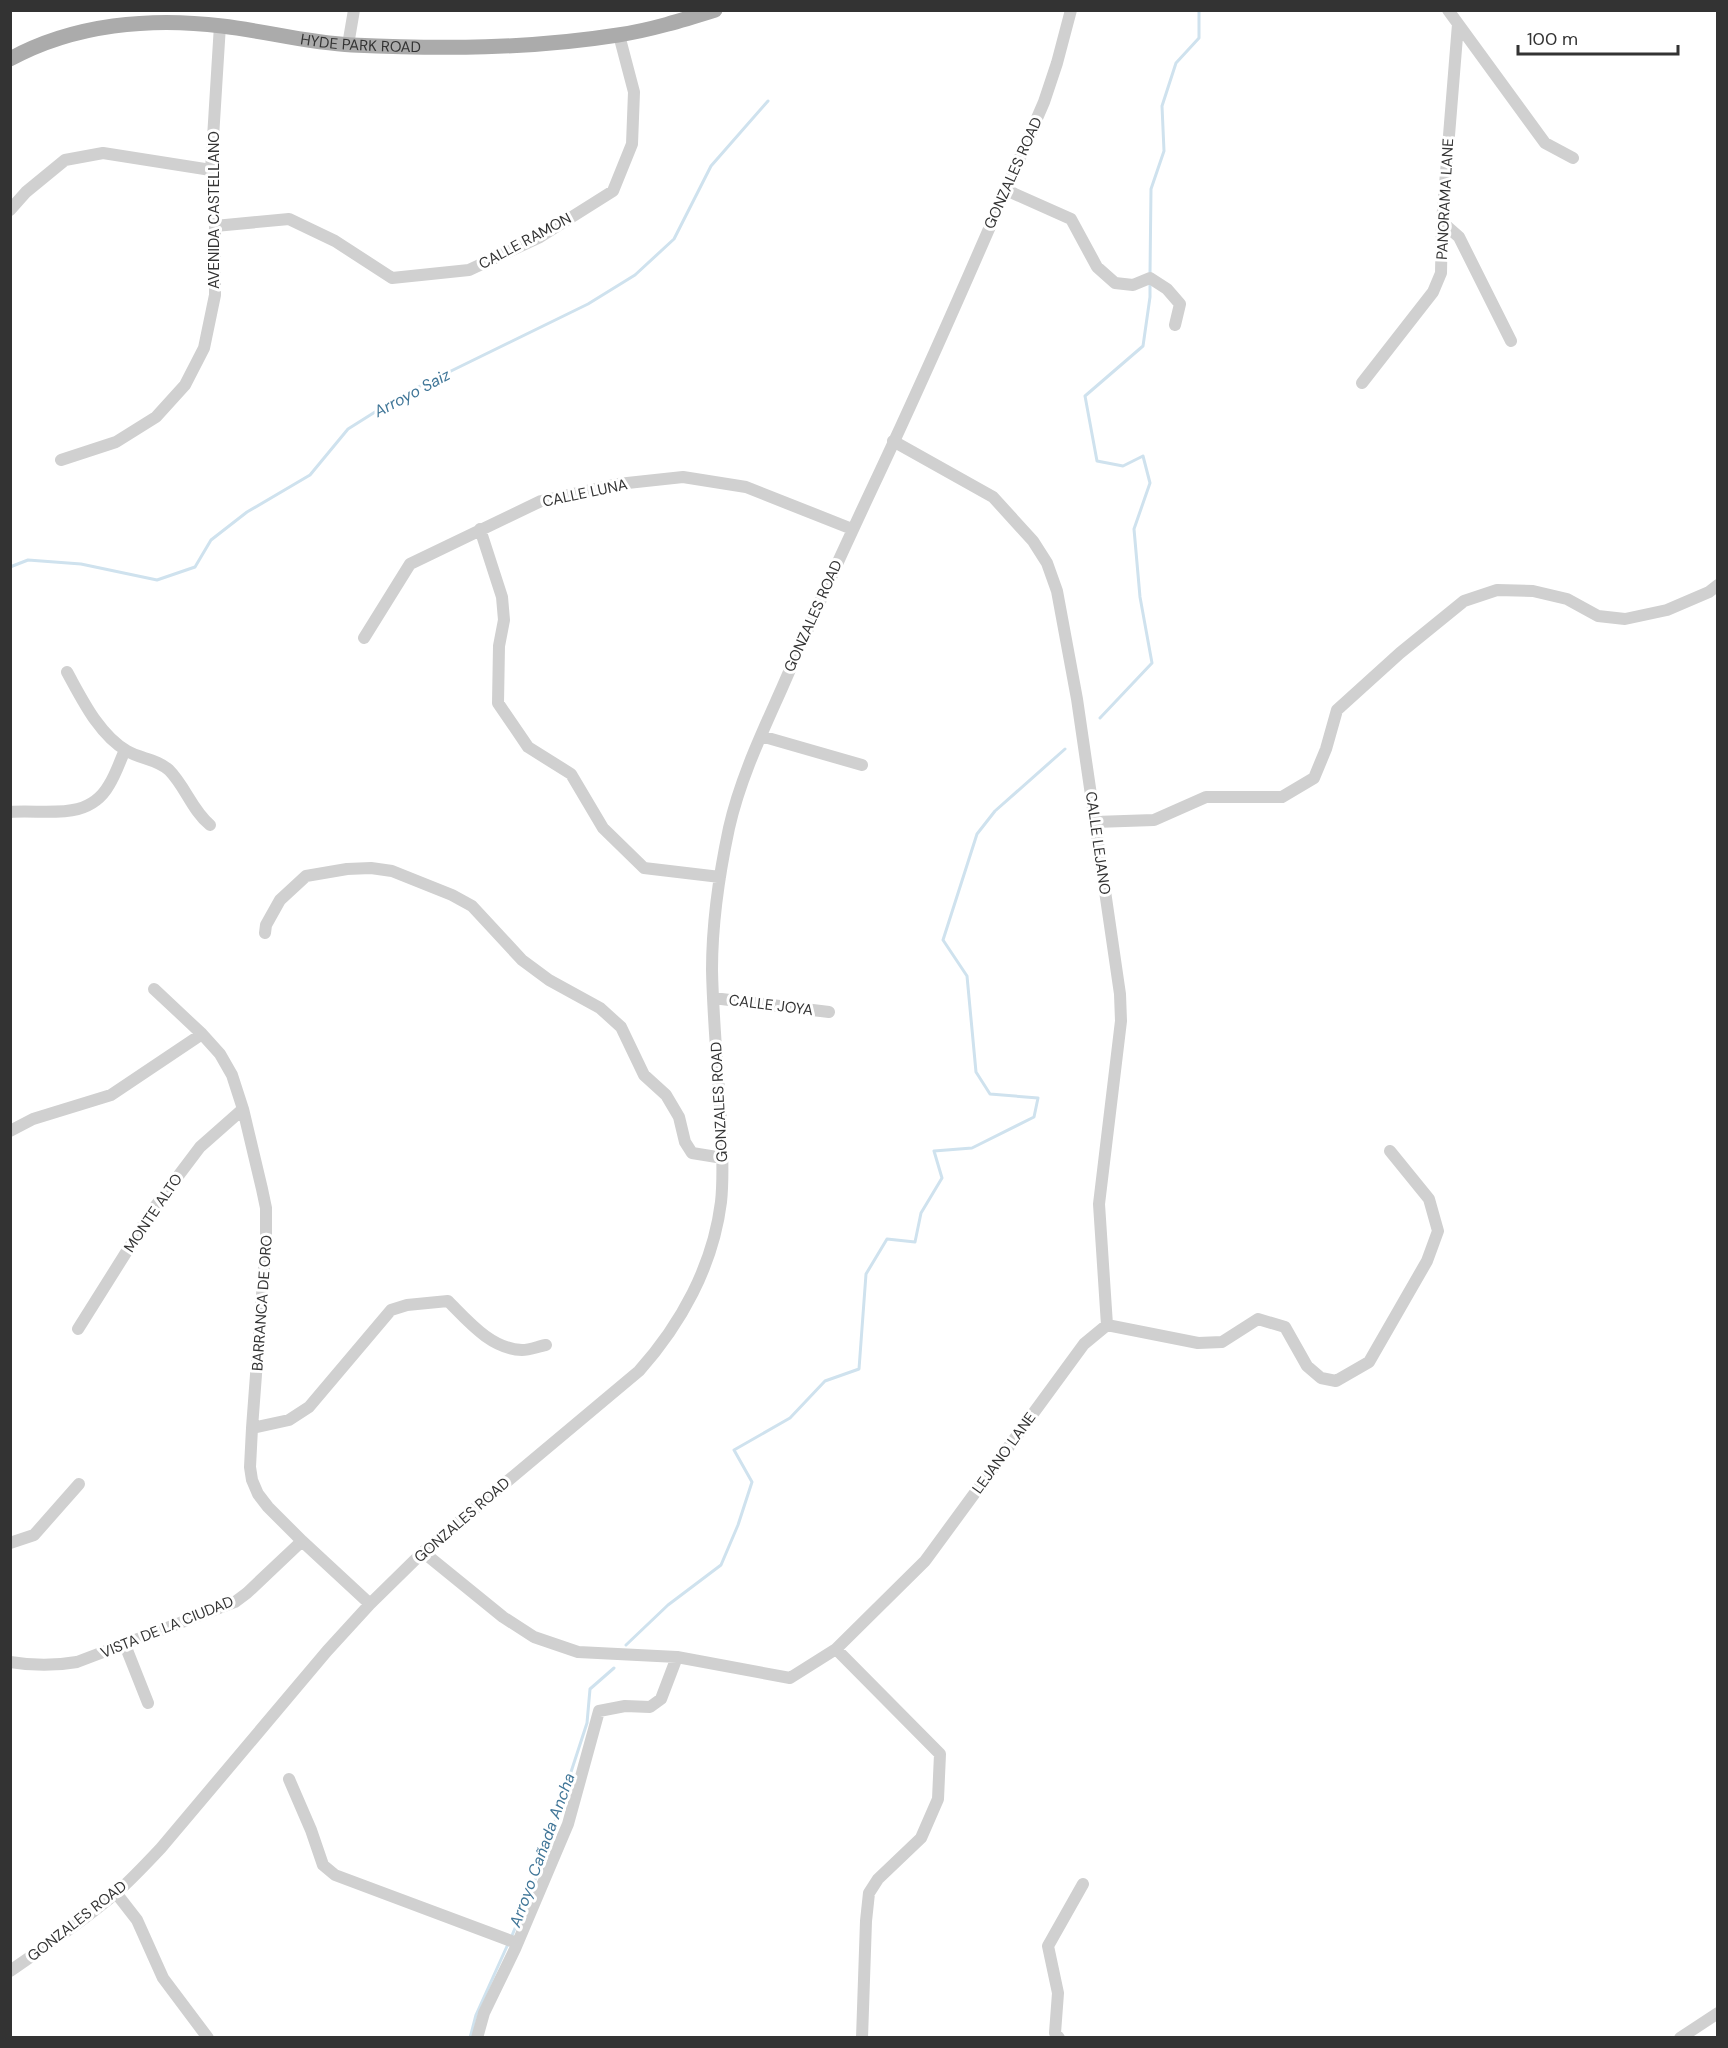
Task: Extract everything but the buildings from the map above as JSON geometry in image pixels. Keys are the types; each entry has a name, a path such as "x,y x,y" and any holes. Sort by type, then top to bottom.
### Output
{"main road":[{"name":"HYDE PARK ROAD","path":"10,59 57,39 102,28 160,21 220,25 348,45 426,48 506,47 619,35 715,10"}],"street":[{"path":"348,45 354,10"},
{"name":"GONZALES ROAD","path":"10,1971 80,1922 116,1893 161,1848 327,1651 370,1604 423,1552 639,1371 662,1345 680,1318 695,1290 710,1250 721,1204 723,1158 713,998 713,938 720,877 730,826 744,777 852,529 1044,102 1071,10"},
{"path":"1448,10 1545,143 1573,158"},
{"name":"PANORAMA LANE","path":"1362,383 1432,292 1442,273 1442,222 1458,24"},
{"name":"AVENIDA CASTELLANO","path":"61,460 117,442 156,417 185,385 204,348 214,295 211,170 220,25"},
{"name":"CALLE RAMON","path":"214,226 289,219 335,241 392,278 469,270 540,237 613,191 632,144 634,92 619,35"},
{"path":"10,210 26,192 65,160 103,153 211,170"},
{"path":"1006,190 1071,219 1097,267 1115,283 1133,285 1150,278 1167,289 1180,304 1175,326"},
{"path":"1442,222 1459,237 1511,341"},
{"name":"CALLE LEJANO","path":"893,441 993,497 1033,541 1047,563 1057,591 1095,822 1113,945 1121,1021 1099,1204 1107,1325"},
{"name":"CALLE LUNA","path":"364,638 410,564 541,501 618,484 683,477 746,487 852,529"},
{"path":"480,529 502,597 504,620 499,646 498,703 528,747 571,774 603,828 644,868 720,877"},
{"path":"1095,822 1154,820 1206,797 1282,797 1314,778 1338,710 1400,653 1464,601 1497,590 1533,591 1567,599 1598,616 1626,619 1667,610 1709,592 1718,585"},
{"path":"67,672 98,722 115,742 125,750 155,761 167,769 177,779 199,814 210,825"},
{"path":"761,736 862,765"},
{"path":"10,812 64,812 86,807 99,798 109,786 125,750"},
{"path":"265,933 266,925 280,900 306,876 348,868 371,868 392,871 452,895 472,906 522,960 549,980 600,1008 621,1027 644,1075 666,1095 679,1117 685,1142 692,1153 723,1158"},
{"name":"BARRANCA DE ORO","path":"154,989 202,1034 220,1054 232,1075 243,1109 262,1189 267,1224 252,1428 250,1467 252,1480 258,1494 302,1541 370,1604"},
{"name":"CALLE JOYA","path":"713,998 830,1012"},
{"path":"10,1131 33,1119 111,1095 202,1034"},
{"name":"MONTE ALTO","path":"78,1329 154,1208 200,1147 243,1109"},
{"path":"1107,1325 1198,1343 1222,1342 1258,1319 1285,1327 1307,1366 1321,1378 1336,1381 1369,1362 1427,1261 1438,1231 1429,1198 1390,1151"},
{"path":"252,1428 289,1420 309,1407 391,1310 407,1305 448,1301 475,1328 498,1345 523,1350 546,1345"},
{"name":"LEJANO LANE","path":"423,1552 494,1611 534,1637 579,1652 677,1657 790,1678 836,1649 925,1561 1084,1344 1107,1325"},
{"path":"10,1543 34,1534 79,1484"},
{"name":"VISTA DE LA CIUDAD","path":"10,1662 30,1666 53,1666 77,1662 234,1602 247,1593 302,1541"},
{"path":"125,1645 148,1703"},
{"path":"836,1649 940,1754 938,1799 921,1838 878,1878 869,1893 862,2037"},
{"path":"477,2037 484,2013 515,1949 568,1824 599,1712 625,1706 650,1707 661,1699 677,1657"},
{"path":"290,1779 323,1864 335,1875 509,1941"},
{"path":"1059,2037 1055,2033 1058,1993 1048,1946 1083,1884"},
{"path":"116,1893 137,1920 163,1978 208,2037"},
{"path":"1680,2037 1718,2013"}],"waterway":[{"name":"Arroyo Cañada Ancha","path":"1150,274 1151,189 1164,151 1162,106 1176,63 1199,38 1199,10"},
{"name":"Arroyo Saiz","path":"10,567 28,560 81,564 157,580 195,567 211,540 247,512 310,475 348,429 402,395 588,304 635,275 674,239 711,166 768,101"},
{"name":"Arroyo Cañada Ancha","path":"1100,718 1152,663 1140,597 1134,529 1150,483 1143,456 1123,466 1097,461 1085,396 1143,346 1150,281"},
{"name":"Arroyo Cañada Ancha","path":"626,1645 668,1605 721,1565 738,1525 752,1482 734,1450 790,1418 825,1381 859,1369 866,1274 887,1239 915,1242 921,1213 942,1178 934,1151 972,1148 1034,1117 1038,1098 990,1094 976,1072 967,976 943,940 977,834 995,811 1065,749"},
{"name":"Arroyo Cañada Ancha","path":"511,1938 539,1870 587,1723 590,1689 614,1668"},
{"name":"Arroyo Cañada Ancha","path":"470,2038 476,2015 508,1944"}]}
